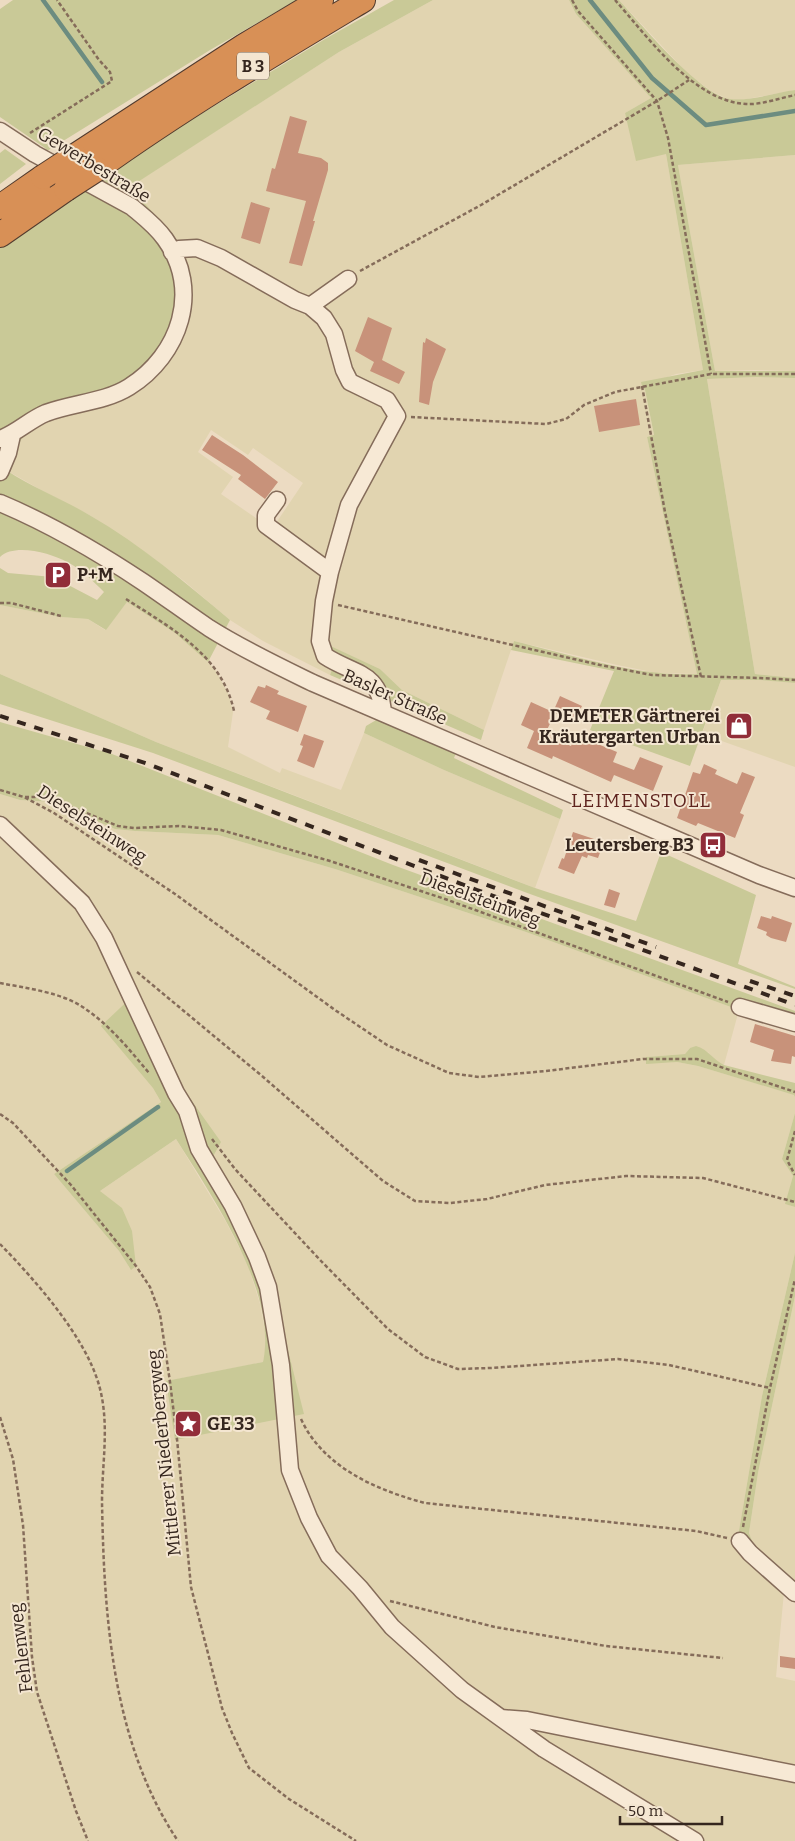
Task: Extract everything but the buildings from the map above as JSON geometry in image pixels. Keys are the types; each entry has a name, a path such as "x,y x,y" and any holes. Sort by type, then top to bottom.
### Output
{"highway":[{"name":"B 3","path":"0,207 244,46 321,0"},
{"name":"B 3","path":"0,235 144,135 234,77 363,0"}],"street":[{"name":"Gewerbestraße","path":"0,131 132,207 156,228 172,252 181,274 183,295 182,314 170,346 158,361 135,382 113,395 48,413 30,420 6,437 8,453 0,472"},
{"path":"172,252 179,249 197,248 221,258 287,296 310,306 324,318 334,334 344,370 350,382 387,400 398,416 349,505 330,572 324,601 320,641 325,656 372,681 382,700 383,713"},
{"path":"310,306 348,278"},
{"path":"277,500 266,515 266,525 330,572"},
{"name":"Basler Straße","path":"0,503 88,548 246,650 313,683 751,872 795,888"},
{"path":"0,825 82,904 104,938 176,1093 187,1111 199,1149 233,1206 257,1257 265,1280 280,1365 290,1470 309,1518 329,1556 360,1588 392,1626 462,1690 544,1749 695,1841"},
{"path":"740,1007 795,1024"},
{"path":"740,1541 750,1553 795,1593"},
{"path":"501,1718 527,1720 795,1774"}],"path":[{"path":"17,142 112,81 110,72 57,0"},
{"path":"572,0 578,11 657,101 668,138 711,374"},
{"path":"615,0 656,47 689,80 728,102 748,104 795,94"},
{"path":"348,278 481,205 657,101 689,80"},
{"path":"398,416 546,424 566,419 584,405 615,392 642,386 711,374 795,374"},
{"path":"642,386 665,512 701,677"},
{"path":"126,599 176,632 209,661 217,671 230,695 234,712"},
{"path":"324,601 600,665 652,675 795,680"},
{"path":"0,603 11,603 61,616"},
{"path":"0,790 24,796"},
{"name":"Dieselsteinweg","path":"24,796 47,797 118,826 134,828 179,826 222,830 330,861 445,899 740,1007"},
{"name":"Dieselsteinweg","path":"24,796 54,813 175,894 334,1010 387,1045 449,1073 480,1077 643,1059 697,1059 795,1092"},
{"path":"114,962 128,966 165,994 383,1181 415,1200 450,1203 478,1200 545,1186 626,1176 703,1178 795,1202"},
{"path":"0,983 50,993 80,1005 110,1029 130,1051"},
{"name":"Mittlerer Niederbergweg","path":"0,1114 13,1123 70,1185 136,1266 150,1287 160,1314 178,1439 191,1587 222,1708 232,1734 249,1768 289,1799 356,1841"},
{"path":"795,1131 787,1160 795,1175"},
{"path":"208,1135 235,1169 322,1262 388,1329 425,1357 458,1369 618,1359 670,1365 770,1388"},
{"path":"0,1244 31,1275 72,1331 90,1363 99,1386 106,1430 102,1493 104,1573 120,1702 130,1739 147,1786 178,1841"},
{"path":"298,1413 308,1434 323,1452 344,1469 395,1495 424,1503 696,1531 740,1541 770,1388 795,1279"},
{"name":"Fehlenweg","path":"0,1417 14,1459 23,1525 32,1657 37,1692 76,1811 88,1841"},
{"path":"386,1599 394,1603 504,1629 606,1646 723,1658"}],"shaded area":[{"path":"433,0 569,0 576,14 651,98 625,113 627,119 666,154 703,370 676,374 642,386 645,390 654,436 647,437 697,674 657,673 514,641 484,730 402,690 380,669 325,644 335,661 330,675 263,641 230,620 184,581 91,516 6,470 21,440 33,427 165,226 129,187 339,52","holes":["211,430 248,455 253,448 303,483 272,529 221,494 233,477 198,452"]},
{"path":"619,0 795,0 795,90 747,99 728,99 713,92 689,75"},
{"path":"795,155 795,371 715,371 678,165"},
{"path":"795,378 795,678 755,674 707,379"},
{"path":"127,602 175,633 198,652 216,671 229,695 233,712 228,747 280,773 282,768 341,790 364,733 444,770 560,819 535,888 156,742 0,674 0,605 61,617 88,619 105,630"},
{"path":"721,680 760,680 795,683 795,767 702,734"},
{"path":"0,794 20,800 53,802 115,829 218,835 335,869 526,932 739,1010 724,1065 715,1061 708,1052 690,1048 685,1054 646,1057 646,1063 677,1062 698,1066 795,1095 795,1113 782,1159 793,1176 786,1204 795,1207 795,1253 762,1396 736,1548 784,1592 776,1677 795,1681 795,1841 0,1841","holes":["153,1088 267,1267 303,1414 167,1381 263,1362 265,1352 265,1332 260,1304 248,1265 226,1222 176,1139 100,1191 131,1270 119,1251 54,1174 161,1102"]},
{"path":"795,1296 795,1585 756,1551 749,1533 758,1473"}],"green space":[{"path":"13,0 297,0 210,50 47,151 0,117 0,9"},
{"path":"394,0 433,0 339,52 130,187 165,226 179,249 182,336 175,352 157,375 144,387 129,396 49,418 33,427 21,440 6,470 80,510 128,539 180,578 230,620 208,662 175,633 127,602 106,630 88,619 61,617 0,605 0,568 8,573 53,577 97,600 104,592 77,568 52,555 23,550 6,553 0,557 0,248 105,172 325,39"},
{"path":"569,0 619,0 687,72 718,95 730,99 746,99 795,90 795,155 678,165 715,371 795,371 795,378 707,379 755,674 795,678 795,683 760,680 721,680 690,766 590,730 614,671 511,650 514,641 629,669 675,674 697,674 647,437 654,435 645,390 641,382 703,370 666,154 636,161 625,113 651,98 576,14"},
{"path":"5,149 26,164 0,184 0,153"},
{"path":"324,643 380,669 402,690 484,730 481,740 330,675 335,661"},
{"path":"0,674 156,742 535,888 636,921 661,852 756,895 738,964 795,987 795,989 530,894 153,753 0,704"},
{"path":"383,716 457,750 454,758 563,810 560,819 444,770 364,733 366,726"},
{"path":"0,722 112,754 393,865 795,1011 795,1020 739,1010 526,932 335,869 218,835 115,829 53,802 20,800 0,794"},
{"path":"137,992 174,1076 221,1142 211,1160 267,1267 304,1414 175,1440 166,1381 263,1362 265,1335 261,1306 252,1276 239,1246 207,1188 176,1139 100,1191 122,1208 132,1231 136,1266 131,1270 119,1251 54,1174 161,1102 153,1088 101,1026"},
{"path":"696,1046 724,1065 795,1083 795,1097 794,1095 698,1066 677,1062 646,1064 646,1057 685,1054 690,1048"},
{"path":"795,1113 795,1207 785,1204 793,1176 782,1159"},
{"path":"795,1253 795,1296 758,1473 749,1533 756,1551 736,1548 762,1396"}],"waterway":[{"path":"43,0 102,82"},
{"path":"590,0 652,78 706,125 795,111"},
{"path":"67,1171 158,1107"}],"railway":[{"path":"0,716 148,764 477,890 795,1005"},
{"path":"419,860 656,947"},
{"path":"750,981 795,996"}],"place":[{"name":"P+M","path":"58,575"},
{"name":"DEMETER Gärtnerei Kräutergarten Urban","path":"739,726"},
{"name":"Leutersberg B3","path":"713,845"},
{"name":"GE 33","path":"188,1424"}],"district":[{"name":"LEIMENSTOLL","path":"641,800"}]}
